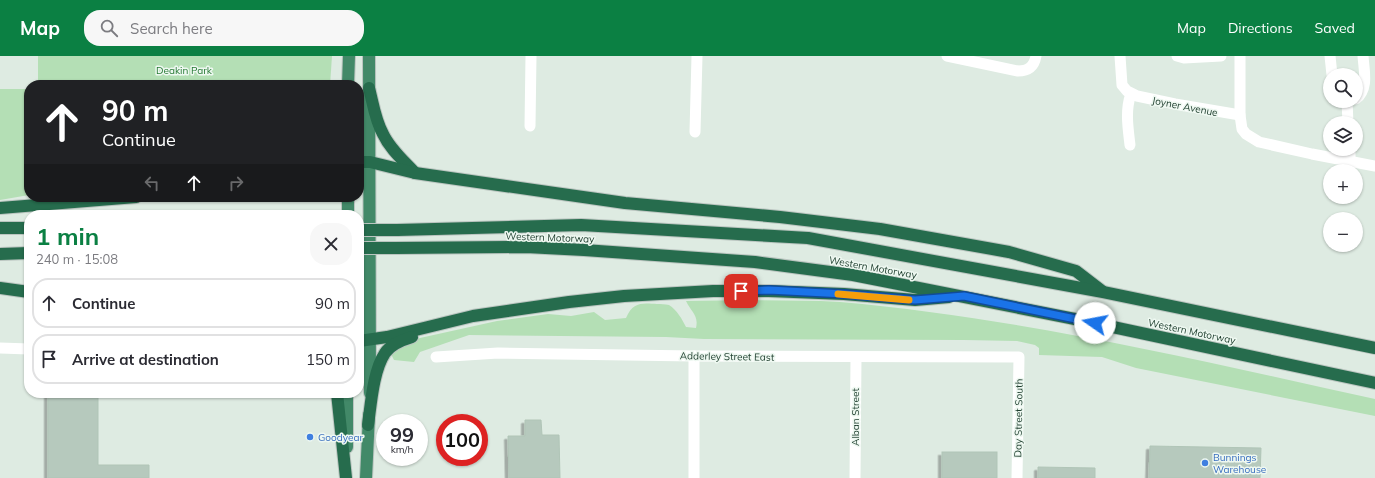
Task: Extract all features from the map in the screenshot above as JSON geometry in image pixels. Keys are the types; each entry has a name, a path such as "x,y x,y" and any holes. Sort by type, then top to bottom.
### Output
{"highway":[{"path":"348,80 349,56"},
{"path":"366,478 370,400 364,341 364,162 369,88 369,56"},
{"path":"369,88 376,118 382,132 392,148 415,173"},
{"path":"364,162 415,173 625,203 880,228 1009,252 1076,271 1102,292"},
{"path":"0,208 74,202"},
{"name":"Western Motorway","path":"364,230 581,225 808,238 1102,292 1375,348"},
{"path":"0,228 24,228"},
{"name":"Western Motorway","path":"364,248 526,248 584,250 755,262 853,275 964,296 1375,383"},
{"path":"0,254 24,253"},
{"path":"0,288 24,291"},
{"path":"364,341 473,316 569,302 624,296 713,291 769,290 915,300 964,296"},
{"path":"368,425 372,393 381,363 386,353 400,341 466,323 569,302"},
{"path":"338,398 346,478"},
{"path":"346,478 347,398"}],"street":[{"path":"530,126 531,56"},
{"path":"695,132 697,56"},
{"path":"951,56 1018,71 1028,69 1034,64 1036,56"},
{"path":"1120,56 1122,85 1131,94 1127,110 1130,145"},
{"path":"1177,56 1184,58 1221,56"},
{"path":"1240,56 1240,115 1242,129 1250,137 1259,142 1375,166"},
{"path":"1330,56 1331,68"},
{"path":"1363,56 1363,91"},
{"name":"Joyner Avenue","path":"1131,94 1175,104 1240,115"},
{"path":"1350,156 1350,162"},
{"path":"0,348 24,349"},
{"name":"Adderley Street East","path":"436,357 498,353 694,356 1019,357"},
{"path":"694,356 694,478"},
{"name":"Alban Street","path":"855,478 856,357"},
{"name":"Day Street South","path":"1017,478 1019,357"}],"green space":[{"name":"Deakin Park","path":"38,56 332,56 330,80 38,80"},
{"path":"0,89 24,89 24,196 0,200"},
{"path":"755,300 840,302 908,309 1042,329 1176,355 1375,399 1375,416 1136,368 1102,357 1039,355 1039,348 1035,345 1017,341 704,339 666,337 469,335 420,352 414,362 394,360 391,354 399,346 420,338 497,321 548,314 571,316 594,312 605,320 626,318 635,306 642,304 669,305 677,312 686,327 696,328 697,324 695,317 686,301"}],"building":[{"path":"48,398 98,398 98,465 149,465 149,478 48,478"},
{"path":"525,420 541,420 542,435 559,435 560,478 509,478 508,436 525,436"},
{"name":"Bunnings Warehouse","path":"1150,446 1261,448 1260,478 1149,478"},
{"path":"942,452 997,452 997,478 942,478"},
{"path":"1038,467 1095,468 1095,478 1038,478"}],"slow traffic":[{"path":"838,294 909,300"}],"place":[{"name":"Goodyear","path":"310,437"},
{"name":"Bunnings Warehouse","path":"1205,463"}],"route":[{"path":"741,291 769,290 915,300 964,296 1095,323"}]}
